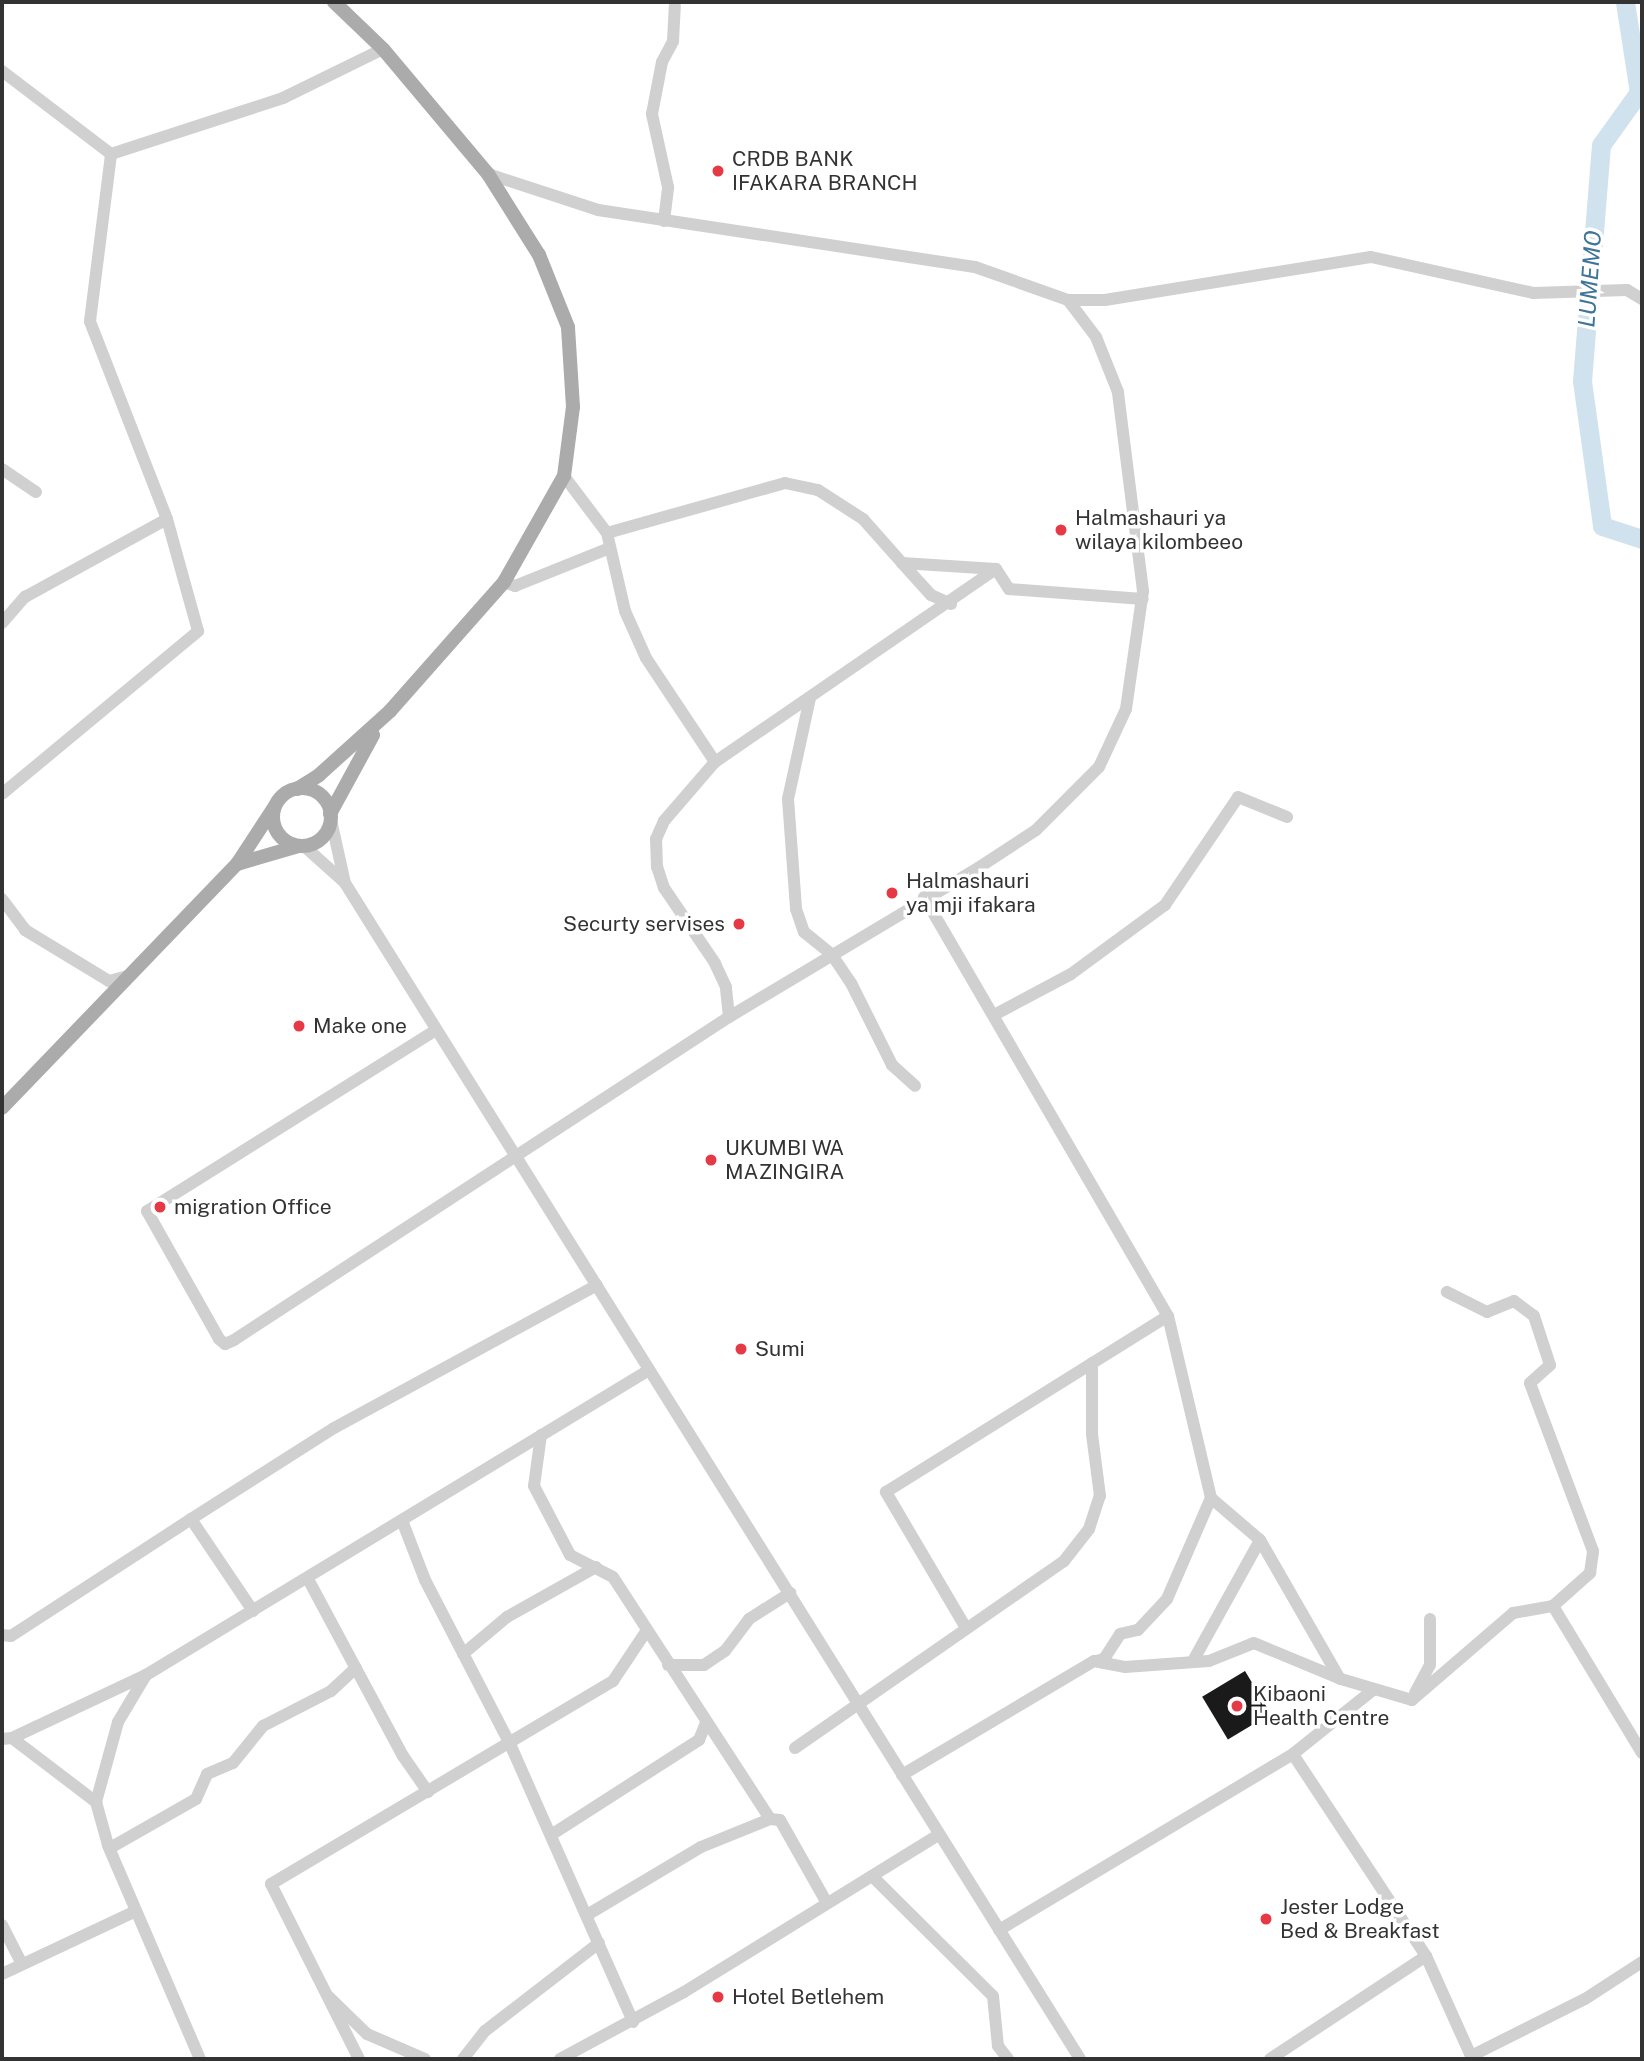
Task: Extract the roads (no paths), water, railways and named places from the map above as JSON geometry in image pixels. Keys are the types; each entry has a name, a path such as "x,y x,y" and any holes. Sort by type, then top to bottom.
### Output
{"main road":[{"path":"2,1108 237,864 275,806 320,775 390,711 504,582 564,476 574,380 568,327 538,255 488,174 383,49 334,2"},
{"path":"237,864 319,840 355,762 390,711"},
{"path":"297,789 316,792 330,817"},
{"path":"275,806 276,829 302,846"}],"street":[{"path":"664,221 667,187 652,114 662,62 673,41 675,6"},
{"path":"111,154 283,98 383,49"},
{"path":"2,71 111,154"},
{"path":"2,794 198,631 167,519 90,321 111,154"},
{"path":"488,174 598,210 975,267 1068,300 1105,300 1371,257 1533,293 1627,290 1642,299"},
{"path":"436,1030 147,1211 219,1339 225,1344 518,1157 729,1017 1036,830 1099,767 1126,709 1143,599 1118,392 1096,337 1068,300"},
{"path":"2,469 36,492"},
{"path":"564,476 607,533 607,549 631,628 715,762"},
{"path":"607,533 785,483 818,490 863,519 931,595 951,604"},
{"path":"2,623 25,597 167,519"},
{"path":"504,582 515,586 607,549"},
{"path":"902,563 996,569"},
{"path":"996,569 1009,589 1143,599"},
{"path":"729,1017 726,987 715,963 664,888 657,867 656,839 664,821 715,762 951,604 996,569"},
{"path":"810,698 788,799 794,837 791,877 804,932 832,955 892,1065 915,1086"},
{"path":"994,1015 1071,974 1165,905 1238,797 1287,817"},
{"path":"330,817 345,883"},
{"path":"302,846 345,883 859,1701 938,1835 1080,2059"},
{"path":"902,1774 1094,1661 1104,1659 1120,1634 1138,1630 1167,1599 1210,1499 1168,1316 924,897"},
{"path":"2,899 25,930 108,981 131,975"},
{"path":"2,1635 11,1636 334,1428 597,1285"},
{"path":"1412,1700 1513,1613 1553,1606 1590,1573 1593,1551 1530,1383 1550,1365 1534,1316 1514,1301 1487,1312 1447,1292"},
{"path":"966,1628 886,1492 1168,1316"},
{"path":"795,1748 1064,1561 1089,1529 1100,1496 1092,1434 1092,1363"},
{"path":"96,1802 7,1738 146,1675 403,1523 649,1370"},
{"path":"541,1435 534,1486 576,1557 613,1577 769,1819"},
{"path":"1210,1499 1260,1541 1341,1679"},
{"path":"191,1519 253,1611"},
{"path":"403,1523 463,1654 510,1744 633,2022"},
{"path":"1193,1661 1260,1541"},
{"path":"575,1576 576,1557"},
{"path":"463,1654 507,1617 575,1576 596,1567"},
{"path":"308,1579 428,1792"},
{"path":"668,1665 704,1665 725,1651 749,1619 790,1592"},
{"path":"1553,1606 1642,1753"},
{"path":"1412,1700 1430,1665 1430,1619"},
{"path":"359,2059 271,1884 613,1681 647,1630"},
{"path":"1094,1661 1125,1667 1193,1661 1254,1643 1341,1679 1412,1700"},
{"path":"110,1848 196,1799 207,1774 233,1763 263,1726 331,1691 356,1668"},
{"path":"146,1675 118,1722 96,1802 110,1848 200,2059"},
{"path":"999,1930 1293,1754 1373,1690"},
{"path":"551,1835 699,1740 706,1723"},
{"path":"1293,1754 1426,1956 1471,2056 1585,1999 1642,1962"},
{"path":"587,1915 701,1847 769,1819 779,1819 827,1903"},
{"path":"560,2059 633,2022 938,1835"},
{"path":"872,1876 993,1996 998,2046 1008,2059"},
{"path":"2,1974 136,1911"},
{"path":"2,1925 22,1964"},
{"path":"463,2059 485,2031 599,1943"},
{"path":"1270,2059 1426,1956"},
{"path":"329,1997 368,2034 420,2052 425,2059"}],"waterway":[{"name":"LUMEMO","path":"1625,2 1639,92 1601,145 1582,381 1602,526 1642,539"}],"place":[{"name":"CRDB BANK IFAKARA BRANCH","path":"718,171"},
{"name":"Halmashauri ya wilaya kilombeeo","path":"1061,530"},
{"name":"Halmashauri ya mji ifakara","path":"892,893"},
{"name":"Securty servises","path":"739,924"},
{"name":"Make one","path":"299,1026"},
{"name":"UKUMBI WA MAZINGIRA","path":"711,1160"},
{"name":"migration Office","path":"160,1207"},
{"name":"Sumi","path":"741,1349"},
{"name":"Kibaoni Health Centre","path":"1237,1706"},
{"name":"Jester Lodge Bed & Breakfast","path":"1266,1919"},
{"name":"Hotel Betlehem","path":"718,1997"}]}
